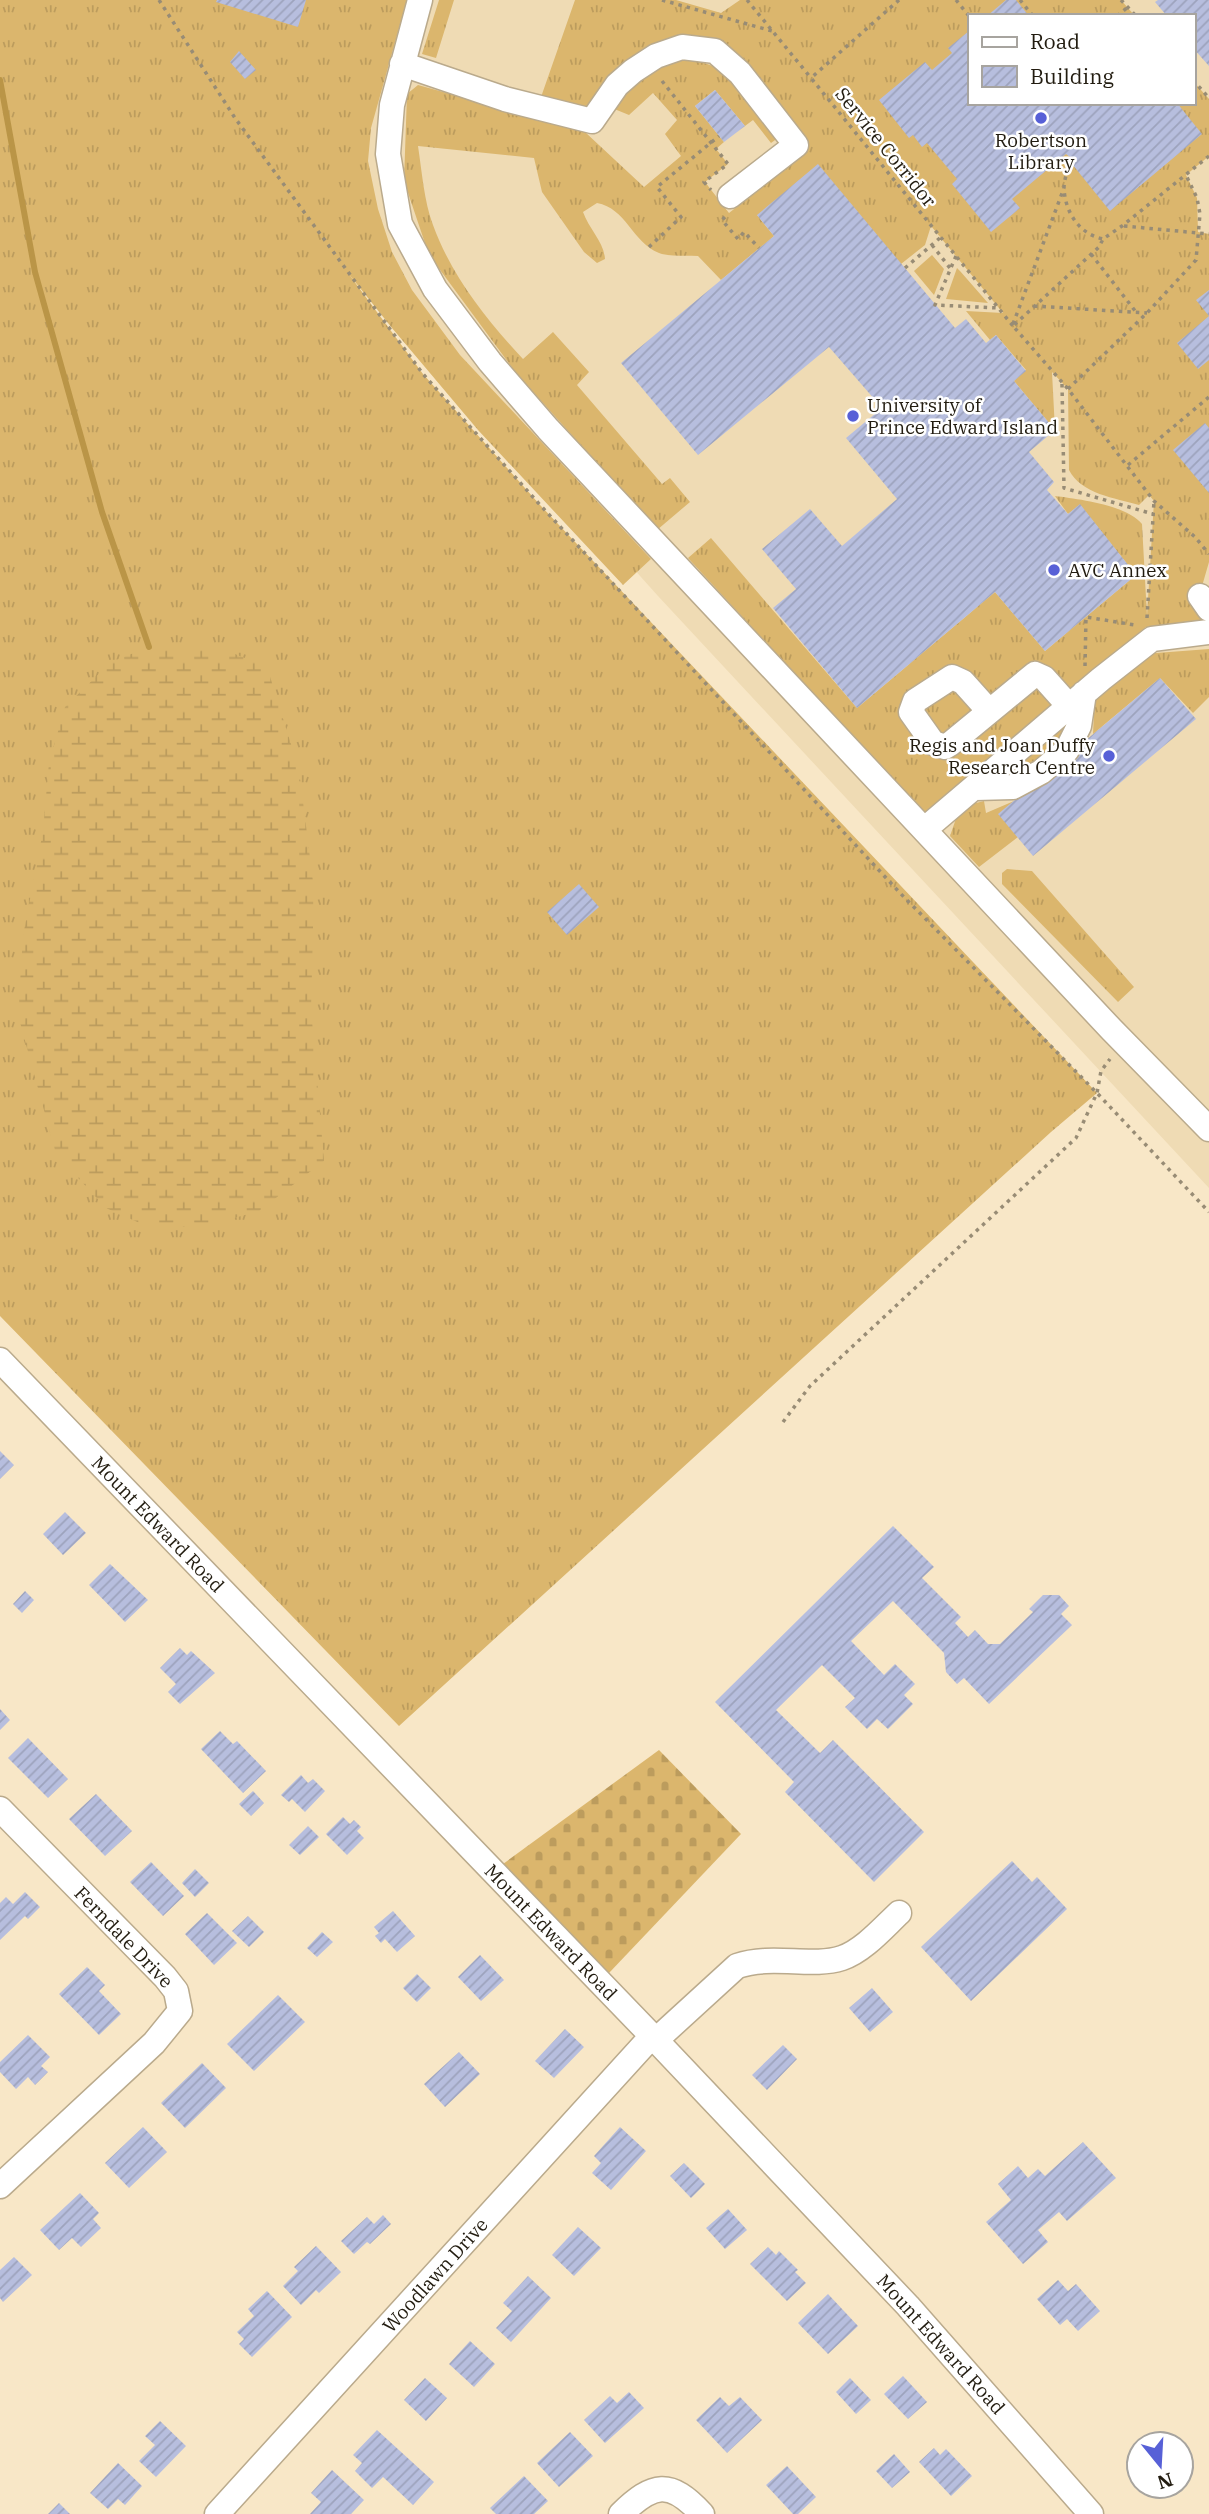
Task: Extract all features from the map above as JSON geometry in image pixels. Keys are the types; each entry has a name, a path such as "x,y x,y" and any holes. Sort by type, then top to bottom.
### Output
{"street":[{"path":"420,0 392,105 387,154 400,224 435,289 490,362 548,429 1209,1129"},
{"path":"402,64 505,99 592,121 617,85 656,56 682,47 715,51 740,73 796,145 721,194"},
{"path":"925,829 1152,639 1209,632"},
{"path":"989,711 1035,674 1077,700"},
{"name":"Mount Edward Road","path":"0,1360 654,2038 908,2306 1091,2514"},
{"name":"Ferndale Drive","path":"0,2186 154,2043 180,2011 176,1991 166,1977 3,1818"},
{"name":"Woodlawn Drive","path":"217,2514 654,2038 737,1966 753,1961 843,1958 862,1946 899,1913"},
{"path":"621,2514 640,2496 657,2489 674,2491 688,2499 702,2514"}],"path":[{"path":"159,0 235,118 423,374 541,506 901,894 1097,1093 1209,1212"},
{"path":"662,0 772,31"},
{"path":"747,0 811,78"},
{"name":"Service Corridor","path":"900,0 811,78 1013,326 1068,389 1154,501 1195,537 1209,554"},
{"path":"956,0 968,15"},
{"path":"1020,0 1031,14"},
{"path":"1121,0 1134,14"},
{"path":"1119,14 1128,7"},
{"path":"662,81 728,164 705,182 721,194 729,213 722,220 738,239 744,232 759,248"},
{"path":"1195,82 1209,98"},
{"path":"649,247 681,217 657,187 719,136"},
{"path":"1013,326 1099,247 1103,239 1209,156"},
{"path":"1013,326 1064,188 1070,160"},
{"path":"1068,389 1147,313 1196,260 1198,206 1186,175"},
{"path":"1064,188 1075,222 1084,232 1103,239"},
{"path":"1122,226 1209,233"},
{"path":"905,268 941,237"},
{"path":"932,245 951,268"},
{"path":"1091,254 1136,312"},
{"path":"956,256 935,304 999,309"},
{"path":"1034,306 1147,313"},
{"path":"1062,382 1064,488 1153,514"},
{"path":"1128,465 1209,397"},
{"path":"1203,402 1209,409"},
{"path":"1077,700 1086,617 1146,627 1154,501"},
{"path":"783,1422 810,1386 1076,1138 1097,1093 1101,1071 1125,1041"}],"shaded area":[{"name":"University of Prince Edward Island","path":"174,0 1209,0 1209,1188 658,596 336,237"}],"green space":[{"path":"0,0 407,0 371,128 368,161 378,209 392,252 412,290 460,355 651,559 623,585 478,430 348,273 423,374 541,506 1097,1093 399,1726 0,1316"},
{"path":"439,0 454,0 436,58 422,54"},
{"path":"575,0 676,0 721,13 740,0 1121,0 1133,14 968,14 968,105 1195,105 1195,83 1209,99 1209,156 1186,175 1197,198 1198,232 1209,234 1209,562 1196,607 1205,620 1202,628 1146,627 924,814 688,558 711,538 857,708 995,592 1045,651 1136,575 1080,505 1068,514 1055,496 1114,508 1135,517 1142,524 1147,616 1154,501 1149,495 1139,505 1109,497 1090,490 1074,478 1069,470 1068,389 1052,372 1055,430 1014,381 1026,370 996,335 990,340 966,311 1003,313 931,226 925,245 901,264 757,215 774,236 721,280 698,256 663,254 650,248 615,211 597,203 583,212 604,253 605,259 597,263 584,252 542,192 534,158 418,146 425,196 433,225 460,280 483,313 523,359 553,332 589,372 577,385 662,484 670,478 690,502 657,530 516,373 429,255 404,181 407,94 418,85 534,117","holes":["690,35 715,44 808,151 729,213 705,182 728,164 716,149 724,142 695,106 715,90 745,126 753,120 771,143 782,135 729,72 699,61 672,58 616,96 607,106 629,115 653,93 677,120 665,134 681,156 644,187 585,132 646,52"]},
{"path":"932,255 944,269 934,295 914,271"},
{"path":"957,268 960,271 988,303 946,299"},
{"path":"149,647 220,648 267,667 299,770 314,890 311,1009 324,1161 259,1211 200,1228 142,1224 106,1208 56,1154 18,1015 23,936 43,831 49,763 65,707 111,662"},
{"path":"1209,649 1209,697 1193,713 1160,678 1093,734 1095,691 1143,654"},
{"path":"1077,709 1046,762 1002,778"},
{"path":"984,801 986,813 1014,801 1018,837 979,867 950,836 960,807"},
{"path":"1007,869 1032,871 1134,987 1118,1002 1002,884 1002,873"},
{"path":"659,1750 741,1834 609,1973 503,1864"}],"building":[{"path":"306,0 298,27 216,2"},
{"path":"1006,0 1016,0 1027,14 989,14"},
{"path":"1209,0 1209,66 1195,50 1195,14 1165,14 1155,2"},
{"name":"Robertson Library","path":"968,32 968,105 1179,105 1202,134 1110,211 1072,164 1075,161 1066,154 1012,199 1020,208 991,232 952,184 957,179 927,143 922,147 913,135 909,138 879,100 925,62 932,70 952,53 948,48"},
{"path":"239,51 256,70 245,79 230,62"},
{"path":"715,90 745,126 724,142 695,106"},
{"path":"818,164 955,328 966,319 986,343 996,335 1026,371 1014,381 1055,430 1029,452 1054,482 1047,490 1068,514 1080,504 1136,575 1045,651 995,592 857,708 773,608 796,589 762,549 810,509 842,546 897,499 846,438 882,408 829,347 698,455 621,363 774,236 757,215"},
{"path":"1209,290 1209,316 1196,300"},
{"path":"1209,316 1209,360 1198,369 1177,343"},
{"path":"1205,423 1209,428 1209,493 1173,450"},
{"name":"Regis and Joan Duffy Research Centre","path":"1160,678 1196,719 1033,856 998,814"},
{"path":"579,884 599,907 567,935 547,912"},
{"path":"0,1451 14,1465 0,1479"},
{"path":"65,1512 86,1533 63,1555 43,1534"},
{"path":"893,1526 934,1567 922,1578 961,1617 955,1623 968,1637 975,1630 988,1644 1000,1644 1033,1612 1029,1609 1043,1595 1059,1595 1069,1606 1061,1614 1072,1625 989,1704 964,1678 957,1684 946,1672 944,1653 893,1601 851,1641 884,1675 895,1664 915,1684 904,1695 913,1704 888,1729 877,1719 867,1729 845,1707 855,1698 822,1665 776,1710 820,1753 833,1740 924,1832 874,1882 785,1792 794,1782 715,1702"},
{"path":"110,1564 148,1600 125,1622 89,1585"},
{"path":"25,1591 34,1600 22,1613 13,1604"},
{"path":"180,1648 187,1655 191,1651 215,1673 180,1704 168,1692 176,1684 160,1668"},
{"path":"0,1709 10,1720 0,1730"},
{"path":"220,1731 233,1744 237,1741 266,1771 243,1793 201,1749"},
{"path":"28,1738 68,1779 48,1798 8,1758"},
{"path":"301,1775 308,1783 313,1779 325,1791 305,1812 292,1799 289,1802 281,1795"},
{"path":"253,1791 264,1803 251,1816 239,1804"},
{"path":"96,1794 132,1831 105,1856 69,1819"},
{"path":"343,1817 350,1824 354,1820 361,1827 357,1831 364,1838 347,1855 326,1834"},
{"path":"308,1826 319,1837 300,1855 289,1845"},
{"path":"1012,1861 1032,1882 1037,1877 1067,1909 971,2001 921,1947"},
{"path":"151,1862 184,1896 163,1916 130,1882"},
{"path":"195,1869 209,1883 195,1897 182,1883"},
{"path":"25,1892 40,1907 28,1919 25,1916 0,1940 0,1903 6,1897 13,1904"},
{"path":"393,1911 415,1936 397,1952 385,1939 381,1943 375,1936 379,1933 374,1927"},
{"path":"207,1913 237,1943 214,1965 185,1934"},
{"path":"248,1916 264,1932 249,1947 232,1931"},
{"path":"322,1932 333,1942 317,1957 307,1948"},
{"path":"480,1955 504,1980 481,2001 458,1977"},
{"path":"87,1967 105,1985 99,1991 121,2014 99,2035 59,1994"},
{"path":"417,1974 431,1988 417,2002 403,1988"},
{"path":"872,1988 893,2012 870,2032 849,2008"},
{"path":"278,1995 305,2022 254,2071 227,2044"},
{"path":"565,2029 584,2047 554,2078 535,2061"},
{"path":"28,2035 50,2057 41,2066 48,2072 35,2085 28,2077 16,2089 0,2072 0,2062"},
{"path":"783,2045 797,2059 767,2090 752,2075"},
{"path":"459,2052 480,2074 445,2107 424,2084"},
{"path":"202,2063 226,2088 185,2128 161,2103"},
{"path":"143,2127 167,2152 129,2188 105,2163"},
{"path":"620,2127 646,2151 611,2190 592,2173 601,2163 594,2156"},
{"path":"1083,2142 1116,2178 1067,2221 1059,2212 1038,2230 1048,2242 1023,2264 986,2222 1011,2200 998,2184 1018,2166 1028,2178 1038,2169 1045,2176"},
{"path":"684,2163 705,2184 691,2198 670,2176"},
{"path":"80,2193 99,2213 93,2219 101,2228 81,2247 72,2238 59,2250 40,2230"},
{"path":"728,2209 747,2230 725,2249 706,2228"},
{"path":"383,2215 391,2224 370,2244 367,2242 354,2254 341,2241 367,2217 374,2224"},
{"path":"578,2227 601,2248 574,2276 552,2255"},
{"path":"316,2246 341,2272 319,2293 316,2290 301,2305 283,2286 298,2271 294,2267"},
{"path":"768,2247 776,2255 779,2251 798,2270 795,2272 806,2283 787,2301 750,2264"},
{"path":"14,2257 32,2275 3,2302 0,2298 0,2270"},
{"path":"528,2276 551,2298 511,2342 496,2328 512,2311 503,2303"},
{"path":"1058,2280 1068,2291 1076,2284 1100,2311 1078,2331 1067,2319 1060,2325 1037,2299"},
{"path":"267,2291 292,2317 252,2357 239,2344 244,2339 237,2332 254,2316 248,2309"},
{"path":"828,2294 858,2326 828,2354 798,2323"},
{"path":"470,2341 495,2364 474,2387 449,2364"},
{"path":"903,2376 927,2402 908,2419 884,2394"},
{"path":"425,2378 447,2398 426,2421 404,2400"},
{"path":"850,2378 871,2400 856,2414 836,2392"},
{"path":"629,2392 644,2408 605,2443 584,2420 610,2396 617,2403"},
{"path":"720,2397 729,2406 740,2397 762,2420 727,2453 696,2420"},
{"path":"160,2421 186,2446 156,2477 139,2461 155,2445 145,2436"},
{"path":"377,2430 434,2482 413,2505 383,2477 372,2488 355,2471 362,2463 353,2455"},
{"path":"570,2432 593,2456 559,2487 537,2463"},
{"path":"934,2448 940,2455 946,2449 972,2476 951,2496 919,2462"},
{"path":"894,2454 910,2472 892,2488 876,2471"},
{"path":"118,2463 142,2486 125,2505 118,2499 108,2509 90,2493"},
{"path":"787,2466 816,2497 798,2514 793,2514 766,2485"},
{"path":"332,2470 364,2500 351,2514 310,2514 321,2502 311,2493"},
{"path":"524,2476 548,2501 534,2514 496,2514 490,2508"},
{"path":"59,2503 70,2514 48,2514"}],"waterway":[{"path":"0,80 35,272 102,512 149,647"}],"place":[{"name":"Robertson Library","path":"1041,118"},
{"name":"University of Prince Edward Island","path":"853,416"},
{"name":"AVC Annex","path":"1054,570"},
{"name":"Regis and Joan Duffy Research Centre","path":"1109,756"}]}
